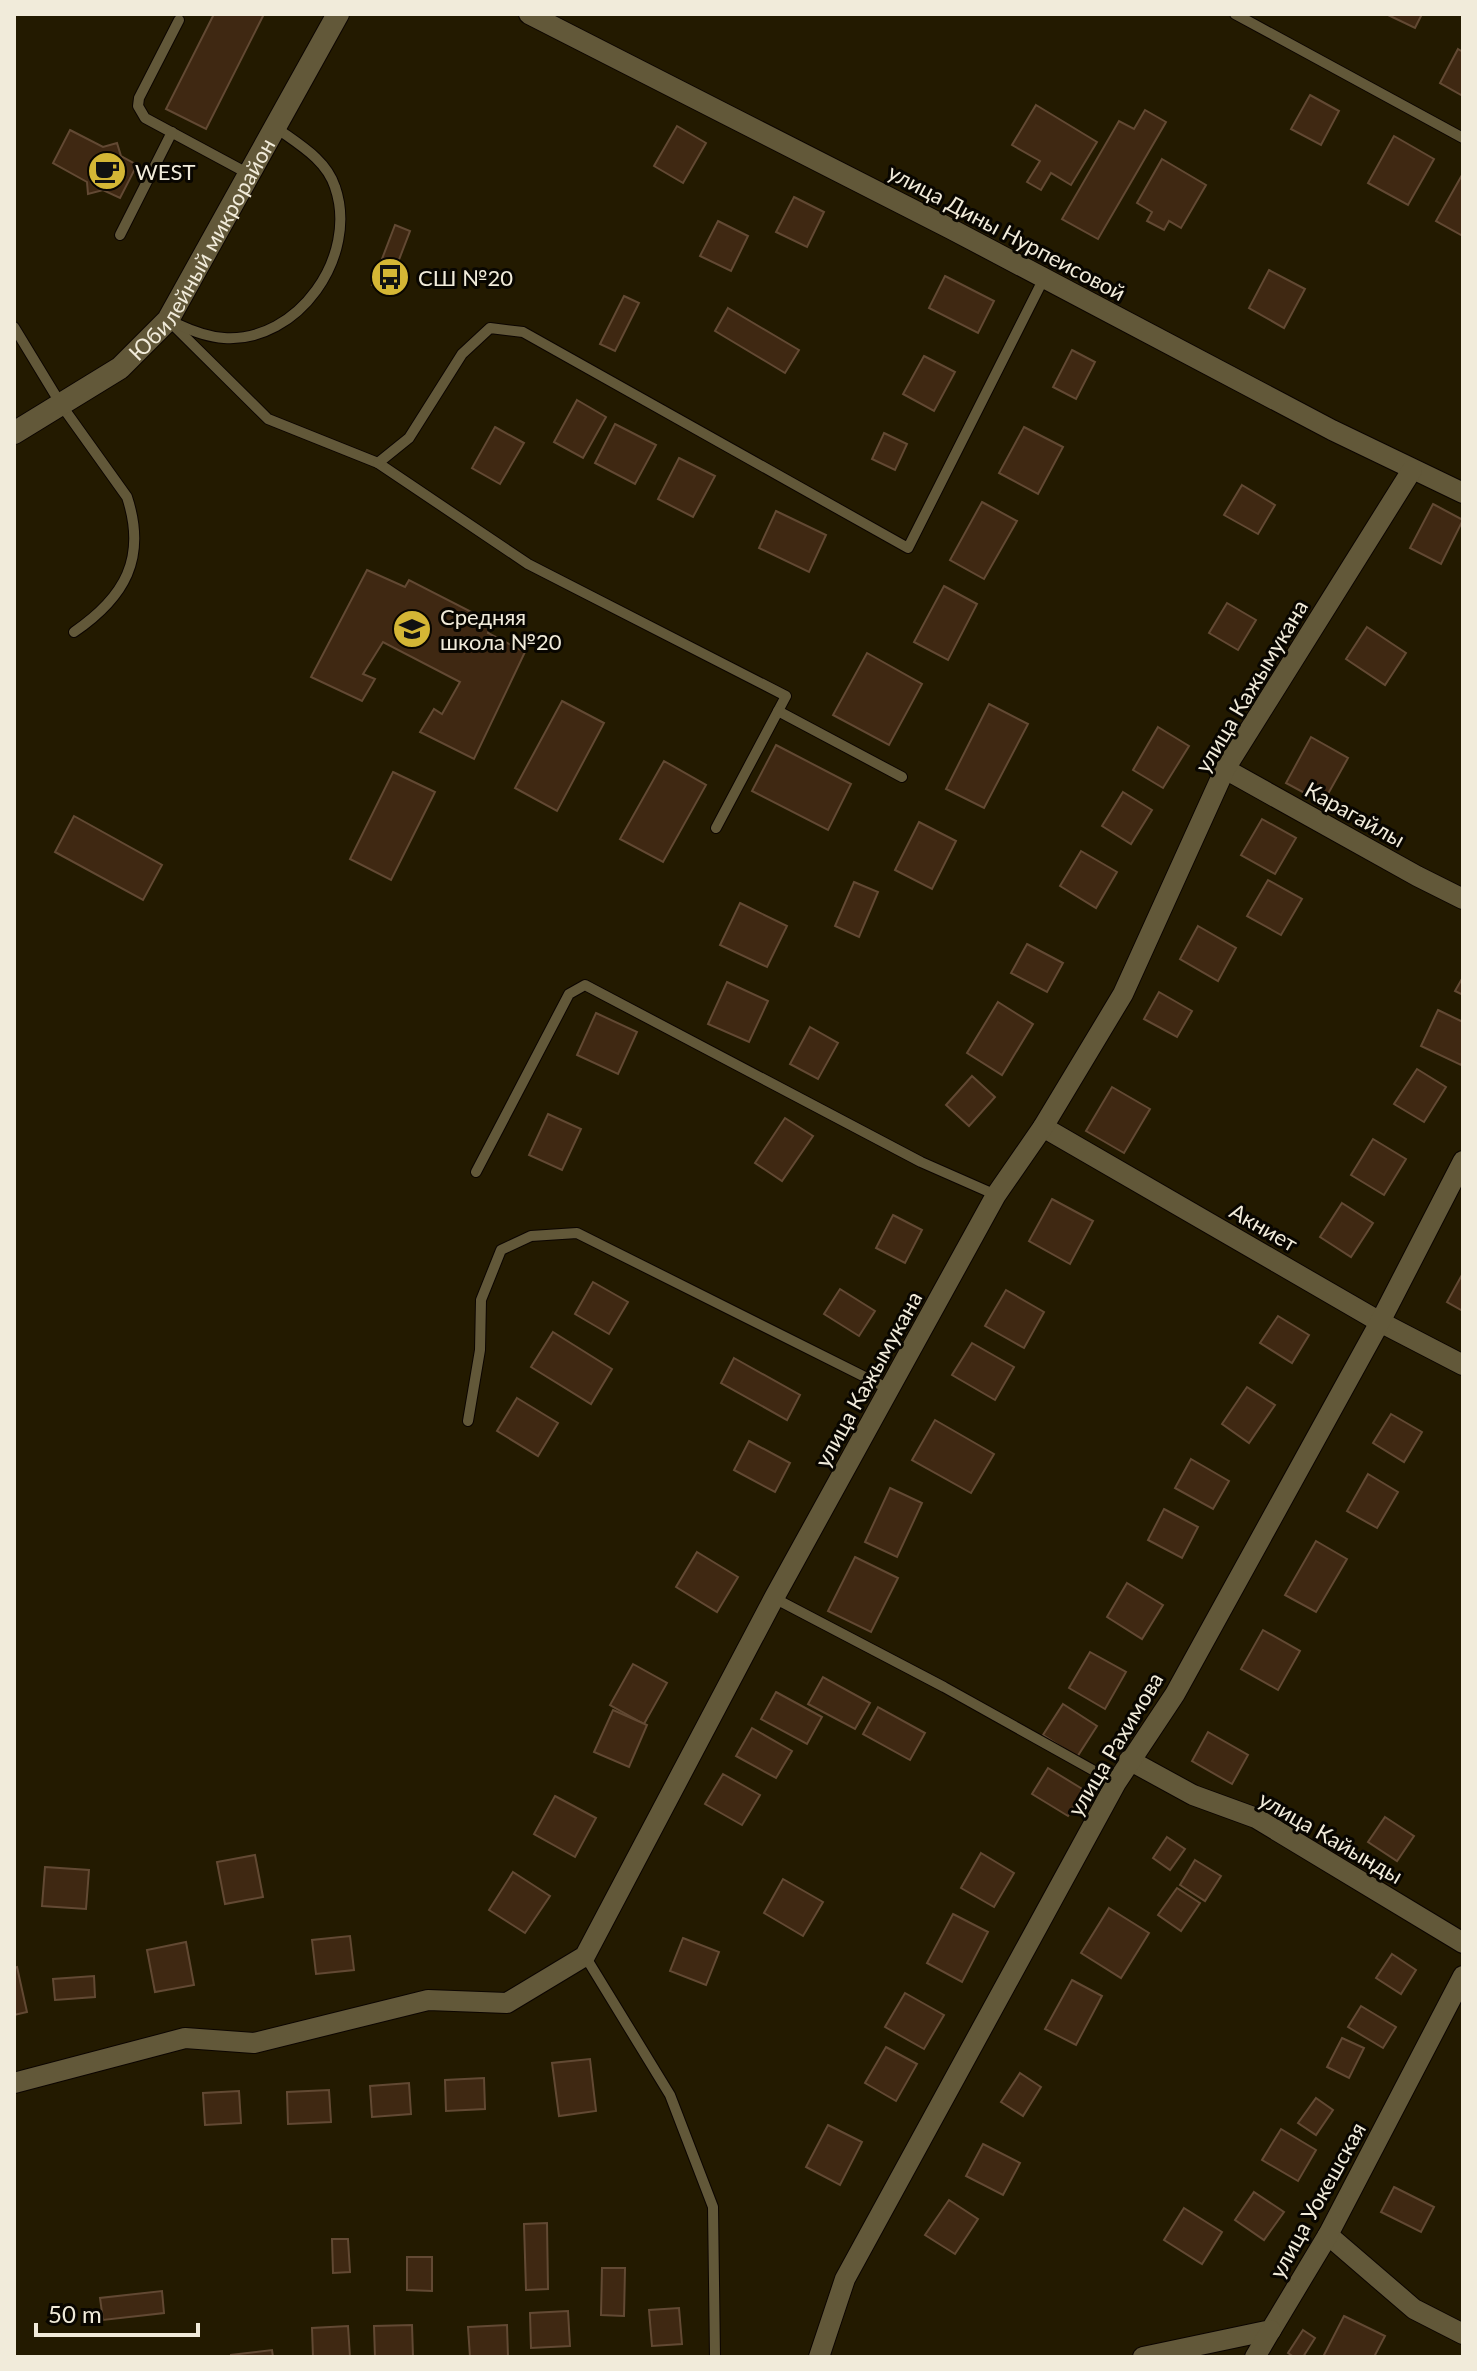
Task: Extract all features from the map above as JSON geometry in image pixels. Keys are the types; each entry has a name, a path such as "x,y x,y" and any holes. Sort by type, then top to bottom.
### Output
{"street":[{"name":"Юбилейный микрорайон","path":"14,433 120,368 168,320 338,14"},
{"name":"улица Дины Нурпеисовой","path":"529,14 1412,470 1463,493"},
{"name":"улица Кажымукана","path":"585,1956 774,1598 996,1195 1043,1127 1123,994 1225,769 1412,470"},
{"name":"Карагайлы","path":"1225,769 1463,899"},
{"name":"Акниет","path":"1043,1127 1380,1322 1463,1365"},
{"name":"улица Рахимова","path":"819,2357 845,2279 1116,1783 1175,1694 1380,1322 1463,1161"},
{"name":"улица Кайынды","path":"1129,1760 1193,1795 1256,1818 1463,1943"},
{"path":"14,2083 185,2038 254,2043 428,2000 507,2003 585,1956"},
{"name":"улица Уокешская","path":"1255,2357 1328,2235 1463,1976"},
{"path":"1328,2235 1414,2309 1463,2334"},
{"path":"1143,2357 1271,2330"}],"lane":[{"path":"1235,14 1463,138"},
{"path":"179,20 142,91 138,106 145,118 249,174"},
{"path":"168,320 198,334 226,339 257,334 287,319 310,299 329,274 339,230 340,209 335,186 321,163 275,127"},
{"path":"120,235 172,132"},
{"path":"378,463 409,438 462,354 490,328 523,332 908,548 1044,278"},
{"path":"168,320 268,419 378,463 528,564 786,696 716,828"},
{"path":"14,327 62,406 127,497 136,533 131,568 122,587 108,604 74,632"},
{"path":"778,711 902,777"},
{"path":"476,1172 569,994 585,985 921,1162 996,1195"},
{"path":"468,1421 480,1350 481,1300 501,1250 531,1236 577,1233 889,1389"},
{"path":"774,1598 944,1687 1116,1783"},
{"path":"585,1956 670,2095 713,2207 715,2357"}],"building":[{"path":"214,14 264,14 206,129 166,109"},
{"path":"1386,14 1422,14 1415,28"},
{"path":"1458,49 1463,52 1463,96 1440,83"},
{"path":"1310,95 1339,111 1321,145 1291,129"},
{"path":"1036,105 1097,142 1071,185 1051,173 1041,190 1027,182 1040,161 1012,145"},
{"path":"1145,110 1166,122 1098,239 1062,219 1119,121 1134,129"},
{"path":"677,126 706,143 683,183 654,166"},
{"path":"70,130 103,147 117,143 121,156 137,165 120,198 103,190 88,194 87,182 53,163"},
{"path":"1394,136 1434,159 1408,205 1368,183"},
{"path":"1162,159 1206,185 1181,228 1169,221 1164,230 1147,221 1152,212 1137,203"},
{"path":"1463,175 1463,236 1436,221"},
{"path":"794,197 824,212 807,247 776,232"},
{"path":"718,221 748,236 731,271 700,256"},
{"path":"395,225 410,231 387,291 372,285"},
{"path":"1269,270 1305,289 1284,328 1249,308"},
{"path":"945,276 994,301 978,333 929,308"},
{"path":"624,296 639,303 615,351 600,344"},
{"path":"728,308 799,350 785,373 715,331"},
{"path":"1072,350 1095,362 1076,399 1053,387"},
{"path":"924,356 955,372 934,411 903,394"},
{"path":"577,400 606,417 583,458 554,442"},
{"path":"615,424 656,445 635,484 595,463"},
{"path":"495,427 524,443 500,484 472,468"},
{"path":"1024,427 1063,447 1038,494 999,473"},
{"path":"884,433 907,444 895,470 872,459"},
{"path":"679,458 715,476 693,517 658,499"},
{"path":"1242,485 1275,505 1258,534 1224,515"},
{"path":"982,502 1017,521 984,579 950,560"},
{"path":"1433,504 1463,520 1441,564 1410,548"},
{"path":"776,511 826,535 809,572 759,548"},
{"path":"367,570 405,587 409,580 491,622 488,633 525,652 474,759 420,732 434,709 442,714 460,682 383,642 363,674 375,679 362,701 311,677"},
{"path":"944,586 977,604 948,660 914,642"},
{"path":"1227,603 1256,620 1238,650 1209,633"},
{"path":"1367,627 1406,653 1385,685 1346,659"},
{"path":"867,653 922,684 889,745 833,715"},
{"path":"562,701 604,723 557,811 515,788"},
{"path":"989,704 1028,724 984,808 946,789"},
{"path":"1158,727 1189,746 1163,788 1133,770"},
{"path":"1311,737 1348,758 1323,803 1286,783"},
{"path":"776,745 851,784 828,830 752,791"},
{"path":"664,761 706,785 663,862 620,839"},
{"path":"393,772 435,792 391,880 350,859"},
{"path":"1123,792 1152,810 1131,844 1102,826"},
{"path":"74,816 162,865 143,900 55,852"},
{"path":"1262,819 1296,838 1275,874 1241,855"},
{"path":"919,822 956,841 932,889 895,870"},
{"path":"1081,851 1117,872 1096,908 1060,886"},
{"path":"1268,880 1302,899 1281,935 1247,916"},
{"path":"854,882 878,892 859,937 835,926"},
{"path":"740,903 787,926 767,967 720,945"},
{"path":"1198,926 1236,948 1218,981 1180,959"},
{"path":"1027,944 1063,963 1047,992 1011,973"},
{"path":"1463,977 1463,995 1455,991"},
{"path":"727,982 768,1001 749,1042 708,1024"},
{"path":"1159,992 1192,1011 1177,1037 1144,1019"},
{"path":"998,1002 1033,1024 1002,1075 967,1053"},
{"path":"1438,1010 1463,1022 1461,1065 1421,1046"},
{"path":"596,1013 637,1032 618,1074 577,1055"},
{"path":"810,1027 838,1043 818,1079 790,1064"},
{"path":"1417,1069 1446,1087 1424,1122 1394,1104"},
{"path":"972,1076 995,1097 969,1126 946,1105"},
{"path":"1112,1087 1150,1109 1124,1153 1086,1131"},
{"path":"548,1114 581,1129 562,1170 529,1155"},
{"path":"785,1118 813,1136 782,1181 755,1163"},
{"path":"1373,1139 1406,1159 1384,1195 1351,1175"},
{"path":"1052,1199 1093,1221 1070,1264 1029,1241"},
{"path":"1342,1203 1373,1223 1351,1257 1320,1237"},
{"path":"893,1215 922,1230 905,1263 876,1248"},
{"path":"1463,1273 1463,1311 1447,1302"},
{"path":"593,1282 628,1302 609,1334 575,1314"},
{"path":"840,1289 875,1311 859,1336 824,1314"},
{"path":"1006,1290 1044,1312 1024,1348 985,1326"},
{"path":"1278,1316 1309,1335 1292,1363 1260,1343"},
{"path":"553,1332 612,1369 591,1404 531,1367"},
{"path":"972,1343 1014,1367 995,1400 952,1375"},
{"path":"734,1358 800,1395 787,1420 721,1383"},
{"path":"1247,1387 1275,1405 1249,1443 1222,1424"},
{"path":"517,1398 558,1423 538,1456 497,1431"},
{"path":"1391,1414 1422,1432 1404,1462 1373,1443"},
{"path":"935,1420 994,1454 971,1493 912,1460"},
{"path":"749,1441 790,1463 775,1492 734,1470"},
{"path":"1191,1459 1229,1481 1213,1509 1175,1488"},
{"path":"1368,1474 1398,1492 1377,1528 1347,1511"},
{"path":"890,1488 922,1503 897,1557 865,1542"},
{"path":"1164,1509 1198,1527 1182,1558 1148,1540"},
{"path":"1316,1541 1347,1559 1316,1612 1285,1595"},
{"path":"697,1552 738,1577 717,1612 676,1587"},
{"path":"855,1557 898,1578 871,1632 828,1611"},
{"path":"1127,1583 1163,1605 1142,1639 1107,1617"},
{"path":"1263,1630 1300,1651 1278,1690 1241,1669"},
{"path":"1090,1652 1126,1672 1105,1709 1069,1688"},
{"path":"633,1664 667,1683 644,1724 610,1705"},
{"path":"823,1677 870,1703 855,1729 808,1704"},
{"path":"776,1692 822,1717 807,1744 761,1719"},
{"path":"1063,1704 1097,1726 1077,1757 1043,1735"},
{"path":"878,1707 925,1733 910,1760 863,1734"},
{"path":"613,1710 647,1725 629,1767 594,1752"},
{"path":"752,1728 792,1751 776,1778 736,1756"},
{"path":"1208,1732 1248,1755 1232,1784 1192,1761"},
{"path":"1048,1768 1084,1790 1068,1816 1032,1794"},
{"path":"723,1774 760,1795 742,1825 705,1804"},
{"path":"555,1796 596,1818 575,1857 534,1834"},
{"path":"1385,1817 1414,1836 1397,1861 1368,1842"},
{"path":"1167,1837 1185,1849 1170,1870 1153,1858"},
{"path":"981,1853 1014,1873 994,1907 961,1888"},
{"path":"255,1855 263,1897 225,1904 217,1862"},
{"path":"1195,1860 1221,1876 1205,1901 1180,1885"},
{"path":"45,1867 89,1870 86,1909 42,1906"},
{"path":"513,1872 550,1896 525,1933 489,1910"},
{"path":"783,1879 823,1902 803,1936 764,1913"},
{"path":"1177,1888 1200,1903 1181,1931 1158,1915"},
{"path":"1109,1908 1149,1933 1121,1978 1081,1953"},
{"path":"953,1914 988,1932 962,1982 927,1963"},
{"path":"350,1936 354,1970 316,1974 312,1940"},
{"path":"683,1938 719,1952 706,1985 670,1971"},
{"path":"186,1942 194,1985 155,1992 147,1950"},
{"path":"1392,1954 1416,1970 1401,1994 1376,1978"},
{"path":"17,1967 27,2012 14,2015 14,1968"},
{"path":"94,1976 95,1997 55,2000 53,1979"},
{"path":"1072,1980 1102,1996 1076,2045 1045,2029"},
{"path":"905,1993 944,2015 924,2049 885,2027"},
{"path":"1361,2006 1396,2027 1383,2048 1348,2027"},
{"path":"1342,2038 1364,2048 1349,2078 1327,2067"},
{"path":"886,2047 917,2064 896,2101 865,2083"},
{"path":"590,2059 596,2111 559,2116 552,2063"},
{"path":"1020,2073 1041,2087 1023,2116 1001,2102"},
{"path":"484,2078 485,2109 446,2111 445,2080"},
{"path":"409,2083 411,2114 372,2117 370,2086"},
{"path":"329,2090 331,2122 288,2124 287,2092"},
{"path":"239,2091 241,2123 205,2125 203,2093"},
{"path":"1316,2098 1333,2110 1316,2135 1298,2123"},
{"path":"828,2125 862,2142 840,2185 806,2167"},
{"path":"1281,2129 1316,2150 1298,2181 1262,2160"},
{"path":"983,2144 1020,2163 1003,2195 966,2176"},
{"path":"1394,2187 1434,2207 1421,2232 1381,2212"},
{"path":"1254,2192 1284,2212 1264,2240 1235,2220"},
{"path":"949,2200 978,2219 955,2254 925,2235"},
{"path":"1184,2208 1222,2232 1202,2264 1164,2240"},
{"path":"547,2223 548,2289 526,2290 524,2224"},
{"path":"332,2239 348,2239 350,2272 333,2273"},
{"path":"407,2257 432,2257 432,2291 407,2290"},
{"path":"602,2268 625,2268 624,2316 601,2315"},
{"path":"162,2291 164,2313 103,2320 100,2298"},
{"path":"679,2308 682,2344 652,2346 649,2310"},
{"path":"568,2311 570,2346 531,2348 530,2313"},
{"path":"1344,2316 1385,2336 1374,2357 1323,2357"},
{"path":"412,2325 413,2357 375,2357 374,2326"},
{"path":"507,2325 508,2357 470,2357 468,2327"},
{"path":"348,2326 350,2357 313,2357 312,2328"},
{"path":"1303,2330 1315,2338 1303,2357 1294,2357 1288,2353"},
{"path":"272,2350 273,2357 231,2357 231,2355"}],"place":[{"name":"WEST","path":"107,171"},
{"name":"СШ №20","path":"390,277"},
{"name":"Средняя школа №20","path":"412,629"}]}
